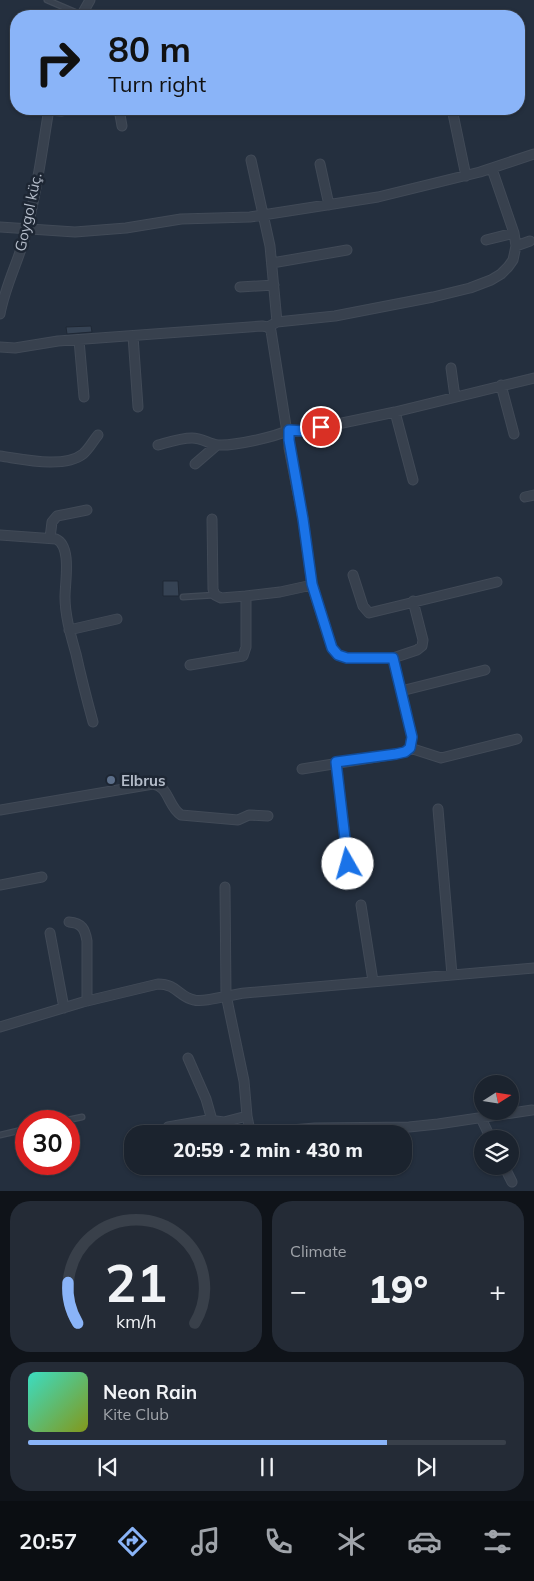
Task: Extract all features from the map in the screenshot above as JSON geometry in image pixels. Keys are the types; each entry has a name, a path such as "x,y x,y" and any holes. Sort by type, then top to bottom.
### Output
{"street":[{"name":"Goygol küç.","path":"0,310 22,249 27,229 47,115"},
{"path":"119,115 122,126"},
{"path":"453,115 466,176"},
{"path":"0,227 85,232 126,228 181,219 239,218 264,215 378,197 466,176 534,154"},
{"path":"251,160 264,215 272,263 278,322"},
{"path":"320,164 329,205"},
{"path":"0,347 15,348 78,340 256,326 268,327 278,322 335,316 470,288 501,274 513,260 516,246 514,233 492,168"},
{"path":"486,240 514,233"},
{"path":"516,246 530,241"},
{"path":"272,263 347,250"},
{"path":"240,287 274,285"},
{"path":"268,327 273,338 286,426 289,430 290,448 312,584 332,648 338,655 347,658 393,658 418,650 422,646 422,640 413,601"},
{"path":"133,336 138,407"},
{"path":"78,340 84,397"},
{"path":"452,368 455,397"},
{"path":"158,444 199,438 218,445 224,445 270,437 289,430 304,431 395,412 534,378"},
{"path":"501,385 514,434"},
{"path":"395,412 413,480"},
{"path":"0,456 40,462 74,459 86,451 98,435"},
{"path":"195,464 218,445"},
{"path":"50,538 52,522 58,516 87,510"},
{"path":"212,519 213,589 215,595 221,598 246,596 280,592 312,584"},
{"path":"0,536 50,538 60,541 65,550 65,599 69,630 93,722"},
{"path":"353,575 363,606 369,613 497,582"},
{"path":"190,665 243,656 246,648 246,596"},
{"path":"69,630 117,619"},
{"path":"302,768 396,754 405,752 410,748 412,737 393,658"},
{"path":"401,691 485,670"},
{"path":"410,748 441,758 517,739"},
{"path":"336,762 348,864"},
{"path":"0,810 153,784 163,788 176,812 181,815 238,820 249,815 268,816"},
{"path":"438,809 452,975"},
{"path":"0,885 42,877"},
{"path":"225,887 226,996 244,1080 247,1116 252,1131 260,1134 315,1128 409,1127 474,1119"},
{"path":"361,905 373,982"},
{"path":"69,922 82,926 86,934 87,1001"},
{"path":"50,933 64,1008"},
{"path":"0,1027 87,1001 158,984 172,986 194,1000 200,1001 245,992 534,968"},
{"path":"188,1058 206,1099 212,1120"},
{"path":"519,1112 532,1110"},
{"path":"181,1125 212,1120 224,1122 247,1116"},
{"path":"508,1175 512,1182"}],"lane":[{"path":"47,0 68,10"},
{"path":"183,597 215,595"},
{"path":"0,1135 15,1132"}],"building":[{"path":"91,326 92,332 67,334 66,327"},
{"path":"163,581 178,581 179,596 163,596"}],"place":[{"name":"Elbrus","path":"111,780"}],"route":[{"path":"321,427 304,431 289,430 290,448 312,584 332,648 338,655 347,658 393,658 412,737 412,744 405,752 336,762 348,864"}]}
